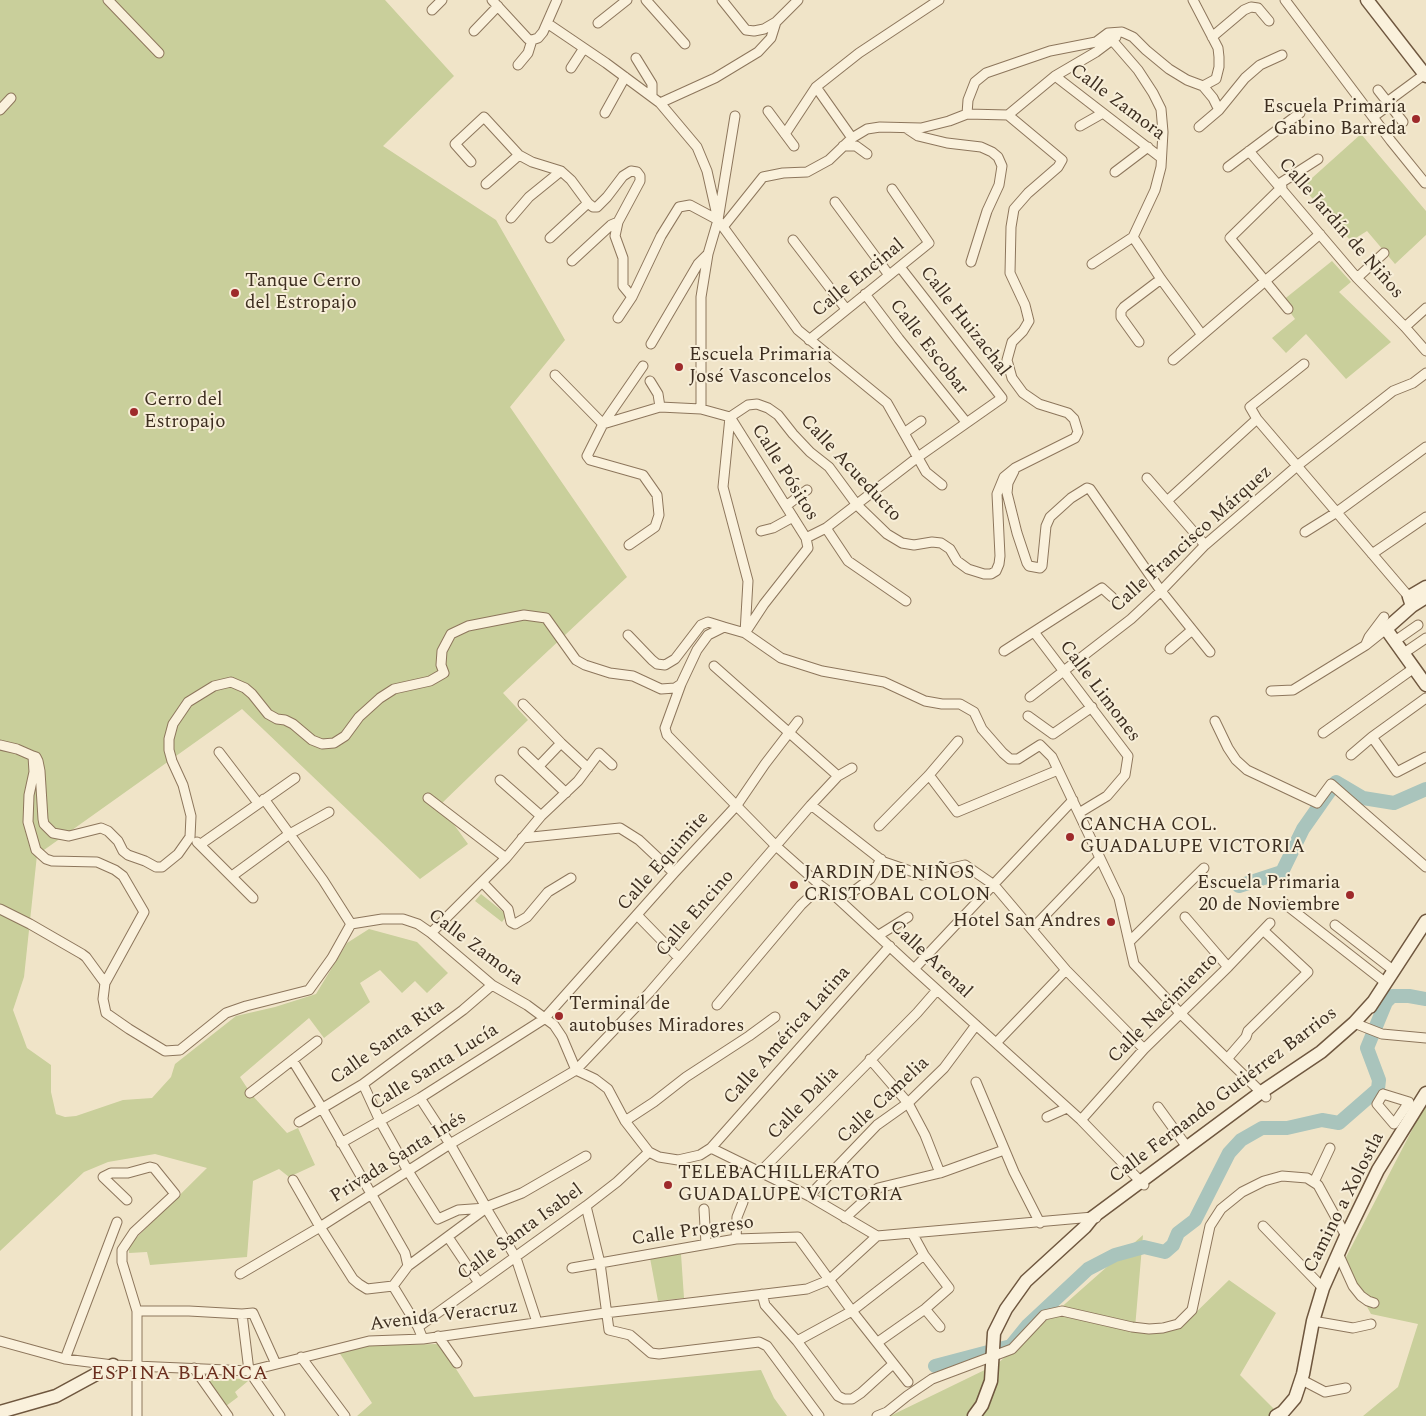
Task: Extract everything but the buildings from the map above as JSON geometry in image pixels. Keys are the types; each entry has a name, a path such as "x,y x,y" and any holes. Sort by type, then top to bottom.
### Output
{"main road":[{"path":"1368,0 1425,75"},
{"path":"1426,587 1385,623 1395,641 1426,685"},
{"path":"1410,602 1426,597"},
{"name":"Calle Fernando Gutiérrez Barrios","path":"1143,1183 1187,1147 1263,1095 1325,1057 1361,1026 1374,1001 1426,920"},
{"name":"Camino a Xolostla","path":"1276,1416 1283,1412 1295,1398 1302,1380 1313,1321 1322,1288 1338,1253 1407,1115 1426,1093"},
{"name":"Calle Fernando Gutiérrez Barrios","path":"992,1350 994,1333 1006,1309 1026,1281 1095,1218 1263,1095"},
{"path":"974,1416 982,1405 991,1382 992,1350"},
{"path":"0,1412 56,1396 113,1366"}],"street":[{"path":"108,0 159,53"},
{"path":"432,10 442,0"},
{"path":"532,40 538,38 543,32 556,0"},
{"path":"598,23 627,0"},
{"path":"722,0 746,30 754,31 764,29 776,22 798,0"},
{"path":"785,134 816,87 859,53 939,0"},
{"path":"1193,0 1218,48 1219,67 1216,79 1203,86"},
{"path":"1285,0 1425,183"},
{"path":"652,2 685,44"},
{"path":"474,31 495,3 532,40"},
{"path":"1212,36 1244,10 1251,7 1258,8 1269,21"},
{"path":"547,22 606,62 656,100 697,147 707,171 720,224"},
{"path":"656,100 715,78 758,52 771,38 776,22"},
{"path":"720,224 763,177 783,173 807,172 829,160 852,138 867,129 880,127 921,128 967,114 1008,115 1055,76 1096,52 1122,32"},
{"path":"967,114 968,100 975,82 986,73 1050,51 1096,42 1108,33 1122,32 1133,38 1169,69 1187,80 1203,86 1220,110"},
{"path":"518,65 528,53 532,40"},
{"path":"1092,264 1134,237 1155,190 1161,167 1160,157 1163,132 1161,110 1153,93 1138,70 1112,40"},
{"path":"571,68 584,48"},
{"path":"1199,127 1220,110 1245,78 1260,65 1282,55"},
{"path":"636,58 652,84 656,100"},
{"path":"1373,117 1425,75"},
{"name":"Calle Zamora","path":"1055,76 1160,157"},
{"path":"605,113 625,77"},
{"path":"816,87 852,138"},
{"path":"1378,90 1403,122"},
{"path":"0,110 11,98"},
{"path":"768,111 794,146"},
{"path":"1228,167 1300,112"},
{"path":"1080,126 1103,113"},
{"name":"Calle Acueducto","path":"730,417 748,405 756,404 768,408 778,416 810,452 828,467 857,505 887,534 902,543 914,545 932,542 941,543 950,549 956,561 968,569 984,574 991,574 996,571 1000,564 997,494 1004,477 1016,468 1075,438 1078,432 1074,419 1068,413 1039,404 1023,393 1012,378 1007,360 1012,342 1023,331 1029,321 1025,305 1010,273 1011,227 1014,209 1028,193 1058,167 1062,160 1008,115"},
{"path":"471,162 455,144 484,116 519,155 532,162 561,171 593,207 597,207 607,197 623,176 631,171 637,172 640,176 640,181 618,222 615,236 624,258 623,286 632,297"},
{"path":"702,409 701,297 708,254 720,224 735,116"},
{"path":"906,128 918,136 947,143 981,147 998,157 1002,166 999,185 987,211 971,262"},
{"path":"843,146 856,146 867,154"},
{"path":"1115,172 1148,148"},
{"name":"Calle Jardín de Niños","path":"1249,151 1357,278 1426,352"},
{"path":"486,184 519,155"},
{"path":"1288,309 1230,238 1280,186 1318,160"},
{"path":"511,218 528,197 561,171"},
{"name":"Calle Encinal","path":"809,340 929,243 892,189"},
{"path":"835,202 888,275"},
{"path":"550,238 588,203"},
{"path":"618,318 632,297 661,236 679,207 690,205 720,224 798,330 887,403 926,472 942,486"},
{"path":"572,261 610,225 618,222"},
{"path":"1173,360 1320,234"},
{"path":"1134,237 1161,279 1202,335"},
{"path":"793,240 846,310"},
{"path":"1357,278 1384,253"},
{"path":"651,344 698,264 708,254"},
{"name":"Calle Huizachal","path":"900,267 1002,398 966,422"},
{"path":"1140,342 1121,317 1120,311 1161,279"},
{"name":"Calle Escobar","path":"865,294 899,340 966,422"},
{"path":"1404,327 1426,308"},
{"path":"1304,364 1250,407 1410,602"},
{"path":"629,546 655,528 660,515 657,495 643,475 590,460 587,456 603,424 643,366"},
{"name":"Calle Francisco Márquez","path":"1030,697 1131,619 1161,592 1204,545 1298,466 1394,391 1413,383 1426,373"},
{"path":"555,375 603,424"},
{"path":"650,381 658,394 660,407"},
{"path":"603,424 660,407 702,409 730,417 723,487 748,581 745,633"},
{"name":"Calle Pósitos","path":"730,417 806,538 808,548 764,604 745,633"},
{"path":"1166,501 1258,418"},
{"path":"904,432 921,421"},
{"path":"806,538 826,528 966,422"},
{"path":"1305,532 1337,512 1426,447"},
{"path":"1016,468 1008,483 1007,493 1027,563 1033,567 1041,567 1046,526 1050,518 1071,498 1088,488 1092,490 1161,592 1210,652"},
{"path":"1147,478 1204,545"},
{"path":"786,506 807,490"},
{"path":"1372,554 1426,516"},
{"path":"761,531 773,528 793,517"},
{"path":"826,528 848,561 906,601"},
{"path":"1004,651 1102,588 1112,597"},
{"path":"0,744 36,757 40,771 42,819 44,824 53,833 60,836 69,836 101,828 108,831 118,841 123,851 128,855 145,860 156,867 162,867 178,854 190,837 191,816 183,785 169,750 169,739 173,724 188,702 214,686 231,682 245,688 268,714 276,719 285,720 292,724 312,740 322,744 334,743 345,736 359,717 380,698 394,689 430,680 444,673 442,651 451,634 468,626 524,615 546,618 576,660 610,673 633,676 661,689 675,688 681,684 703,642 714,631 724,627"},
{"path":"628,635 652,660 657,664 665,665 675,659 701,624 708,622 745,633 781,658 822,672 884,682 925,701 942,704 960,704 974,712 982,729 1010,760 1018,759 1040,745 1052,757 1120,898 1134,964 1181,1014 1263,1095"},
{"path":"1271,691 1293,690 1366,645 1385,623"},
{"path":"1395,641 1418,625"},
{"path":"1170,649 1192,630"},
{"name":"Calle Limones","path":"1034,632 1128,756 1125,775 1107,796 1080,813"},
{"path":"1404,653 1426,638"},
{"path":"714,666 838,776"},
{"path":"1323,733 1414,668"},
{"name":"Calle Arenal","path":"681,684 666,724 665,732 776,846 879,935 1081,1120 1143,1183"},
{"path":"1351,755 1372,737 1426,698"},
{"path":"523,704 588,768"},
{"path":"1028,716 1053,734 1092,707"},
{"name":"Calle Equimite","path":"544,1018 674,873 738,805 765,764 798,721"},
{"path":"1215,721 1228,748 1236,760 1247,770 1317,802 1331,784 1426,867"},
{"path":"1372,737 1397,772 1426,757"},
{"path":"879,826 929,775 958,741"},
{"path":"539,766 561,743"},
{"path":"33,756 34,772 29,795 28,822 36,850 46,859 97,862 115,870 123,876 144,912 105,984 103,999 106,1013 165,1051 180,1050 226,1013 309,990 332,958 351,924 323,880 261,801 219,752"},
{"path":"523,752 566,793"},
{"path":"431,933 506,858 540,816 578,781 599,753 612,765"},
{"name":"Calle Encino","path":"576,1070 679,958 811,805 838,776 852,768"},
{"path":"929,775 957,812 1058,770"},
{"path":"200,844 295,778"},
{"path":"500,780 540,816"},
{"path":"428,798 506,858"},
{"path":"914,969 1073,800"},
{"path":"811,805 884,862 922,876 965,865 994,885 1066,970 1144,1048"},
{"path":"232,876 288,835 329,812"},
{"path":"522,838 611,828 624,829 674,873"},
{"path":"190,837 200,844 253,898"},
{"path":"1032,930 1100,858"},
{"path":"836,897 854,891 870,879 881,859"},
{"path":"1129,942 1204,868"},
{"path":"482,882 508,909 511,922 515,924 522,922 548,892 571,878"},
{"path":"717,1004 801,905 821,886"},
{"path":"1285,904 1386,983"},
{"path":"0,909 30,924 86,957 105,984"},
{"path":"638,915 679,958"},
{"path":"879,935 908,917"},
{"path":"1185,917 1228,967"},
{"name":"Calle Zamora","path":"351,924 382,919 403,920 418,924 492,985 527,1005 554,1025 562,1037 576,1070"},
{"name":"Calle Nacimiento","path":"1081,1120 1144,1048 1181,1014 1270,923"},
{"path":"1335,925 1394,970"},
{"path":"1227,1059 1246,1037 1248,1030 1308,972 1264,931"},
{"name":"Calle América Latina","path":"710,1148 890,946"},
{"path":"996,1043 1066,970"},
{"name":"Calle Santa Rita","path":"299,1122 363,1084 463,1010 492,985"},
{"name":"Calle Dalia","path":"761,1171 917,1013 937,990"},
{"path":"625,1121 775,1017"},
{"name":"Calle Santa Lucía","path":"341,1143 420,1098 544,1018"},
{"name":"Calle Camelia","path":"809,1196 877,1125 908,1103 944,1068 976,1025"},
{"path":"1361,1026 1382,1034 1426,1038"},
{"path":"250,1094 317,1041"},
{"path":"870,1059 908,1103 925,1135 940,1173"},
{"path":"293,1061 405,1253 408,1266"},
{"path":"576,1070 595,1079 608,1089 625,1121 648,1152 659,1157 678,1160 700,1155 710,1148 761,1171 809,1196 877,1236 1095,1218"},
{"name":"Privada Santa Inés","path":"240,1274 320,1227 450,1144 576,1070"},
{"path":"976,1082 1004,1150 1040,1222"},
{"path":"363,1084 380,1121 438,1219 458,1210 486,1208"},
{"path":"420,1098 450,1144 516,1258 537,1322"},
{"path":"1158,1107 1187,1147"},
{"path":"1048,1117 1067,1108"},
{"path":"1314,1182 1330,1148"},
{"path":"846,1218 878,1188 940,1173 1004,1150"},
{"name":"Calle Santa Isabel","path":"418,1327 586,1206 617,1182 648,1152"},
{"path":"293,1180 353,1279 367,1289 393,1286 408,1266 486,1208 522,1193 586,1156"},
{"path":"127,1200 103,1177 111,1173 128,1173 150,1167 154,1168 175,1194 134,1232 122,1250 122,1262 137,1311 137,1416"},
{"path":"877,1416 887,1412 932,1379 992,1350 1012,1349 1044,1315 1062,1312 1149,1329 1178,1324 1192,1310 1210,1226 1221,1209 1242,1192 1264,1181 1282,1176 1295,1176 1307,1178 1314,1182 1318,1185 1346,1236"},
{"path":"736,1239 737,1217 742,1202"},
{"path":"586,1206 600,1263 605,1313 609,1330 630,1335 652,1353 659,1354 758,1342 767,1346 820,1416"},
{"path":"704,1209 706,1244"},
{"path":"65,1358 117,1222"},
{"path":"1263,1226 1322,1288"},
{"path":"878,1342 925,1310 949,1288 924,1255 912,1233"},
{"name":"Avenida Veracruz","path":"0,1341 65,1358 113,1366 249,1371 369,1341 423,1338 807,1288 829,1280 877,1236"},
{"path":"448,1237 479,1283"},
{"name":"Calle Progreso","path":"572,1268 736,1239 798,1237 829,1280"},
{"path":"1338,1253 1353,1286 1368,1302 1374,1303"},
{"path":"796,1341 852,1311 924,1255"},
{"path":"829,1280 908,1382"},
{"path":"393,1286 423,1338"},
{"path":"762,1294 765,1305 796,1341 838,1396 844,1399 852,1399 893,1364"},
{"path":"925,1310 940,1327"},
{"path":"137,1311 253,1313 276,1364"},
{"path":"242,1314 249,1371 280,1416"},
{"path":"1313,1321 1353,1328 1371,1324"},
{"path":"438,1336 457,1363"},
{"path":"302,1357 345,1416"},
{"path":"194,1368 228,1416"},
{"path":"1302,1380 1325,1392 1346,1388"}],"green space":[{"path":"0,0 385,0 454,76 383,146 496,220 565,340 510,407 627,577 503,693 528,720 440,805 468,844 420,879 242,709 37,855 24,977 13,1010 27,1048 51,1065 51,1092 56,1114 65,1117 76,1116 123,1100 152,1098 171,1077 175,1064 236,1016 275,1007 316,994 347,943 369,929 417,942 448,973 427,993 415,981 402,993 380,970 360,983 370,1002 324,1038 309,1018 240,1077 251,1094 287,1133 298,1128 315,1165 289,1177 279,1169 253,1181 247,1257 150,1265 147,1252 129,1253 129,1245 207,1168 155,1154 108,1162 84,1172 0,1251"},
{"path":"1361,134 1426,211 1426,235 1395,264 1367,231 1351,241 1302,187"},
{"path":"1332,261 1351,282 1339,292 1391,342 1346,379 1306,334 1286,353 1272,338 1295,319 1282,301"},
{"path":"481,894 507,915 502,922 475,901"},
{"path":"1426,1103 1426,1416 1363,1416 1398,1387 1418,1324 1371,1314 1343,1263"},
{"path":"1143,1235 1135,1328 1183,1325 1229,1280 1276,1313 1240,1375 1281,1416 890,1416 997,1364"},
{"path":"681,1254 684,1298 658,1301 650,1258"},
{"path":"440,1344 474,1397 761,1370 774,1398 787,1416 357,1416 372,1403 335,1346"},
{"path":"206,1378 247,1379 248,1381 235,1392 238,1397 226,1406"}],"waterway":[{"path":"1239,886 1282,872 1303,829 1336,782 1363,798 1394,803 1426,789"},
{"path":"935,1366 1011,1346 1028,1325 1088,1269 1115,1255 1144,1247 1165,1252 1173,1245 1178,1233 1195,1220 1229,1153 1241,1140 1262,1128 1287,1128 1322,1120 1339,1123 1378,1089 1379,1080 1367,1048 1386,1002 1392,996 1426,999"}],"place":[{"name":"Escuela Primaria Gabino Barreda","path":"1416,119"},
{"name":"Tanque Cerro del Estropajo","path":"235,293"},
{"name":"Escuela Primaria José Vasconcelos","path":"679,367"},
{"name":"Cerro del Estropajo","path":"134,412"},
{"name":"CANCHA COL. GUADALUPE VICTORIA","path":"1070,837"},
{"name":"JARDIN DE NIÑOS CRISTOBAL COLON","path":"794,885"},
{"name":"Escuela Primaria 20 de Noviembre","path":"1350,895"},
{"name":"Hotel San Andres","path":"1111,922"},
{"name":"Terminal de autobuses Miradores","path":"559,1016"},
{"name":"TELEBACHILLERATO GUADALUPE VICTORIA","path":"668,1185"}],"district":[{"name":"ESPINA BLANCA","path":"180,1375"}]}
